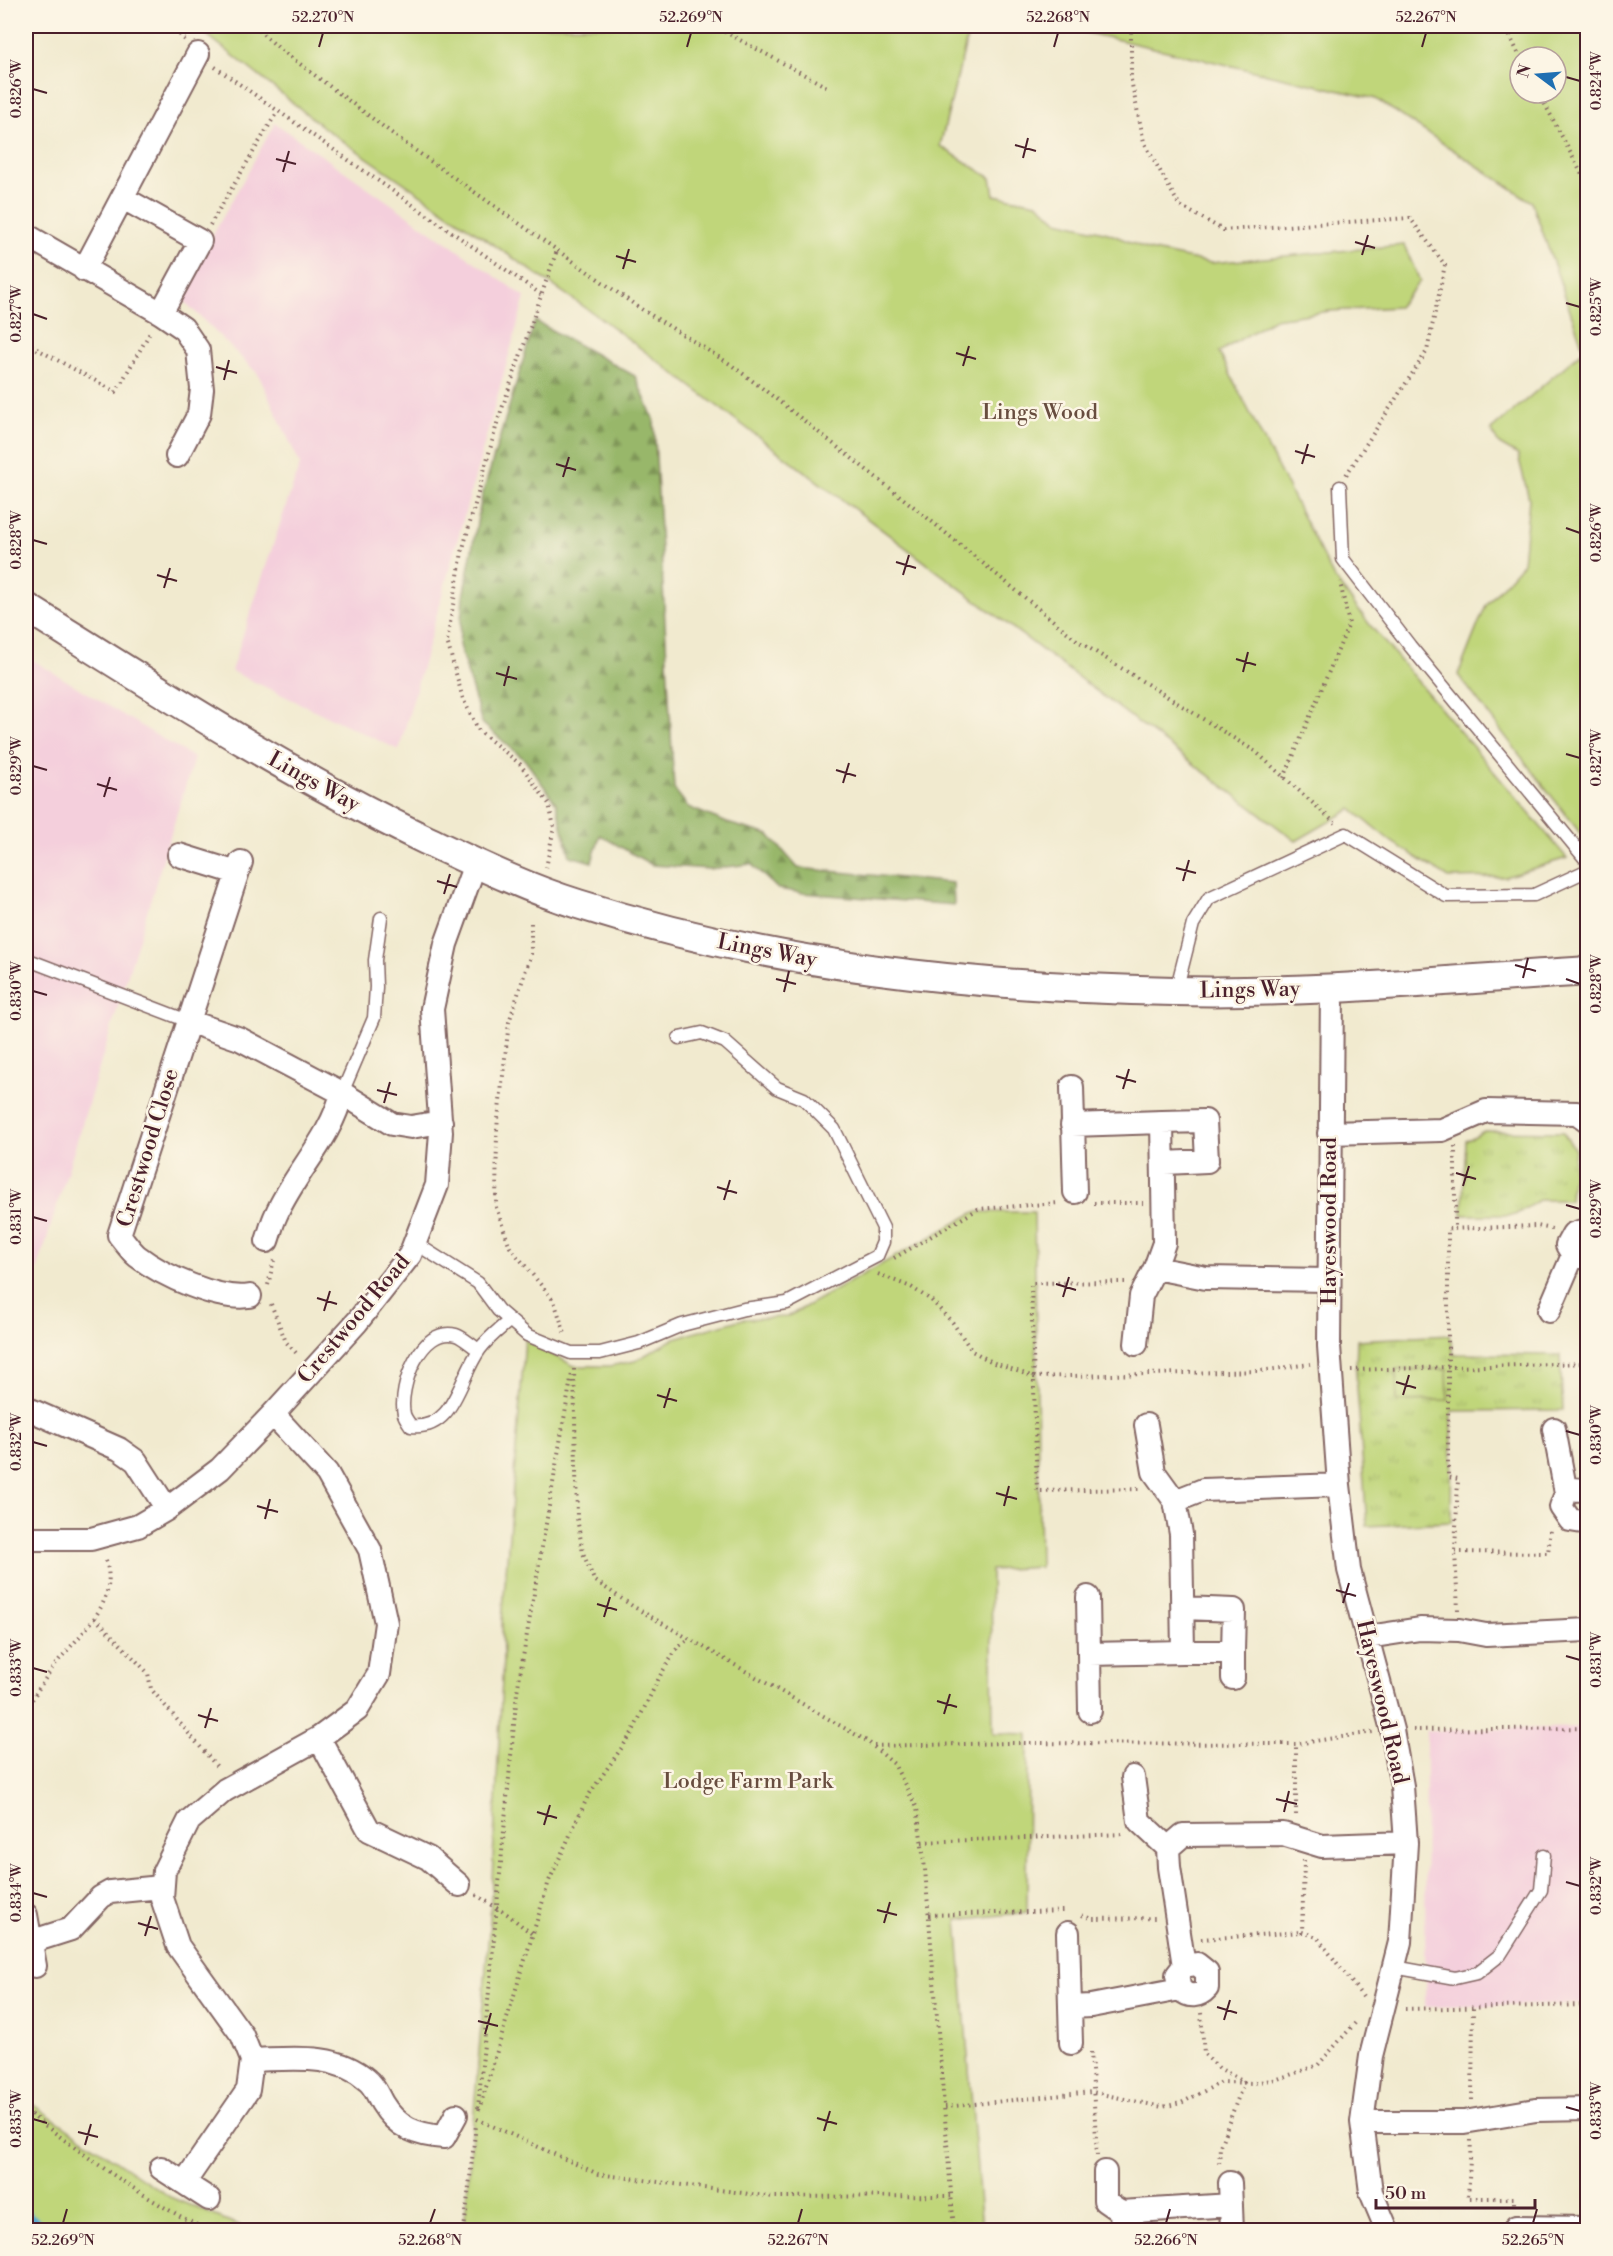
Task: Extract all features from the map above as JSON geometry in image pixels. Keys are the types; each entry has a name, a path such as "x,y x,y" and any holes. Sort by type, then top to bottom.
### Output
{"street":[{"path":"84,270 198,54"},
{"path":"123,198 200,241 161,313"},
{"path":"26,236 161,313 183,328 198,350 202,389 199,414 177,456"},
{"name":"Lings Way","path":"26,607 256,751 378,817 476,864 577,904 714,941 908,976 1176,991 1332,988 1587,971"},
{"name":"Crestwood Close","path":"179,855 239,868 118,1235 136,1255 158,1271 234,1298 259,1290"},
{"name":"Crestwood Road","path":"26,1539 97,1537 138,1526 167,1509 220,1468 273,1414 377,1297 410,1255 437,1185 441,1122 432,1009 446,945 476,864"},
{"name":"Hayeswood Road","path":"1332,988 1328,1280 1330,1371 1339,1485 1349,1570 1392,1730 1402,1786 1406,1843 1400,1942 1394,1967 1377,2007 1362,2122 1371,2192 1387,2230"},
{"path":"188,1021 240,1040 342,1093 392,1124 411,1127 441,1122"},
{"path":"1072,1087 1075,1192"},
{"path":"267,1241 276,1214 309,1162 339,1107 342,1093"},
{"path":"1329,1132 1442,1130 1486,1111 1577,1113 1587,1121"},
{"path":"1072,1125 1205,1121 1207,1161 1165,1163"},
{"path":"1136,1344 1137,1312 1164,1243 1165,1163 1162,1122"},
{"path":"1549,1311 1581,1249"},
{"path":"1151,1275 1328,1280"},
{"path":"26,1408 119,1449 136,1461 167,1509"},
{"path":"184,2183 248,2090 252,2060 242,2035 178,1946 162,1898 161,1887 164,1871 189,1821 233,1785 319,1738 357,1710 379,1674 386,1623 370,1550 327,1473 273,1414"},
{"path":"1146,1425 1154,1472 1170,1494 1181,1534 1183,1652"},
{"path":"1554,1429 1576,1522 1587,1520"},
{"path":"1170,1494 1203,1490 1339,1485"},
{"path":"1089,1597 1090,1711"},
{"path":"1183,1608 1234,1610 1233,1678"},
{"path":"1368,1637 1420,1629 1459,1630 1486,1635 1587,1630"},
{"path":"1089,1654 1233,1652"},
{"path":"319,1738 369,1830 428,1858 459,1885"},
{"path":"1081,2006 1190,1992 1209,1983 1207,1972 1197,1964 1184,1966 1160,1841 1139,1821 1133,1777"},
{"path":"1160,1841 1183,1835 1283,1834 1322,1846 1406,1843"},
{"path":"30,1942 71,1929 101,1897 110,1892 161,1887"},
{"path":"26,1916 35,1966"},
{"path":"1068,1933 1081,2006 1071,2043"},
{"path":"252,2060 309,2058 337,2063 368,2080 389,2114 419,2135 444,2137 466,2117"},
{"path":"1362,2122 1464,2122 1536,2110 1587,2109"},
{"path":"161,2168 209,2199"},
{"path":"1105,2172 1105,2201 1121,2221 1226,2198 1232,2230"},
{"path":"1516,2227 1587,2228"}],"lane":[{"path":"1340,487 1343,559 1410,646 1587,862"},
{"path":"1176,991 1192,924 1209,898 1346,834 1446,896 1534,895 1587,870"},
{"path":"342,1093 374,1018 375,960 381,918"},
{"path":"26,959 188,1021"},
{"path":"415,1243 478,1283 498,1310 527,1335 571,1353 600,1353 639,1343 682,1325 744,1309 787,1304 878,1256 883,1242 884,1228 834,1129 804,1099 777,1088 725,1042 702,1034 679,1038"},
{"path":"479,1350 455,1335 443,1336 425,1344 412,1363 406,1386 404,1413 411,1426 424,1428 444,1416 479,1350 510,1320"},
{"path":"1394,1967 1455,1978 1478,1973 1500,1955 1541,1890 1544,1855"}],"path":[{"path":"171,26 198,54 277,112 542,294"},
{"path":"254,26 280,49 409,146 557,250 754,382 914,507 1078,641 1256,752 1346,834"},
{"path":"714,26 829,88"},
{"path":"1131,26 1131,80 1144,142 1179,205 1223,230 1410,218 1445,265 1427,351 1340,487"},
{"path":"1498,26 1507,30 1514,45"},
{"path":"1507,30 1510,26"},
{"path":"1545,105 1587,186"},
{"path":"200,241 277,112"},
{"path":"546,868 554,827 549,804 520,764 479,731 463,699 447,641 462,552 498,420 557,250"},
{"path":"26,343 116,392 161,313"},
{"path":"1284,778 1349,624 1339,578"},
{"path":"531,923 531,954 509,1022 497,1128 496,1207 510,1247 554,1301 571,1353"},
{"path":"1455,1125 1455,1228"},
{"path":"1459,1630 1455,1552 1458,1479 1448,1477 1448,1229 1537,1226 1581,1249"},
{"path":"860,1267 911,1287 931,1300 953,1323 972,1351 994,1363 1034,1377 1260,1371 1312,1364 1312,1372 1587,1363"},
{"path":"1151,1275 1031,1283 1037,1491 1170,1494"},
{"path":"259,1290 271,1307 286,1342 313,1371"},
{"path":"464,2230 466,2117 497,1908 518,1692 574,1361 577,1518 583,1553 594,1580 633,1607 873,1746 894,1764 917,1808 922,1842 954,2230"},
{"path":"1455,1552 1548,1553 1552,1522 1572,1498"},
{"path":"26,1710 52,1669 95,1618 110,1581 97,1537"},
{"path":"95,1618 147,1672 151,1689 233,1785"},
{"path":"466,2117 549,1881 588,1796 632,1733 661,1674 678,1647 689,1639"},
{"path":"873,1746 1112,1743 1296,1744 1392,1730 1587,1728"},
{"path":"1296,1744 1296,1819 1305,1840 1302,1932"},
{"path":"922,1842 1160,1841"},
{"path":"459,1885 497,1908 532,1934"},
{"path":"1180,1940 1302,1932 1317,1938 1377,2007"},
{"path":"1190,1992 1203,2054 1219,2068 1244,2082"},
{"path":"945,2107 1092,2092 1162,2107 1181,2103 1222,2082 1254,2083 1278,2079 1318,2065 1377,2007 1587,2005"},
{"path":"1081,2006 1092,2092 1095,2152 1105,2172"},
{"path":"1226,2198 1220,2146 1244,2082"},
{"path":"26,2111 144,2196 207,2230"},
{"path":"466,2117 598,2174 773,2197 953,2196"}],"shaded area":[{"path":"275,123 525,297 399,750 231,671 300,464 258,374 179,296"},
{"path":"26,656 194,758 37,1271 26,1259"},
{"path":"1587,1727 1587,2004 1425,2007 1426,1731"}],"green space":[{"name":"Lings Wood","path":"196,26 970,26 940,146 991,178 994,195 1037,203 1058,221 1108,233 1149,250 1211,263 1404,245 1420,281 1398,307 1330,311 1274,319 1219,352 1333,576 1370,625 1567,858 1505,877 1449,878 1392,842 1351,809 1296,841 599,317 327,130"},
{"path":"1058,26 1587,26 1587,842 1458,675 1486,605 1523,563 1529,499 1518,455 1499,444 1491,430 1584,350 1532,202 1376,99"},
{"path":"535,321 635,376 654,420 674,789 688,807 727,823 769,835 798,868 953,883 954,905 778,889 751,864 709,869 652,865 600,835 592,862 570,856 556,803 525,760 482,723 459,645 463,597 482,496"},
{"path":"1484,1131 1563,1132 1575,1150 1570,1200 1539,1200 1515,1215 1462,1215 1466,1141"},
{"name":"Lodge Farm Park","path":"975,1212 1034,1212 1040,1567 991,1570 993,1733 1028,1734 1027,1912 957,1920 982,2230 464,2230 490,1920 503,1659 502,1621 525,1340 574,1366 609,1366 635,1361 675,1338 743,1319 787,1317"},
{"path":"1450,1335 1453,1354 1560,1355 1563,1410 1452,1411 1451,1522 1367,1526 1356,1372 1357,1340"},
{"path":"1447,1369 1448,1400 1397,1401 1396,1370"},
{"path":"26,2100 170,2197 250,2230 26,2230"}],"waterway":[{"path":"26,2212 49,2230"}]}
